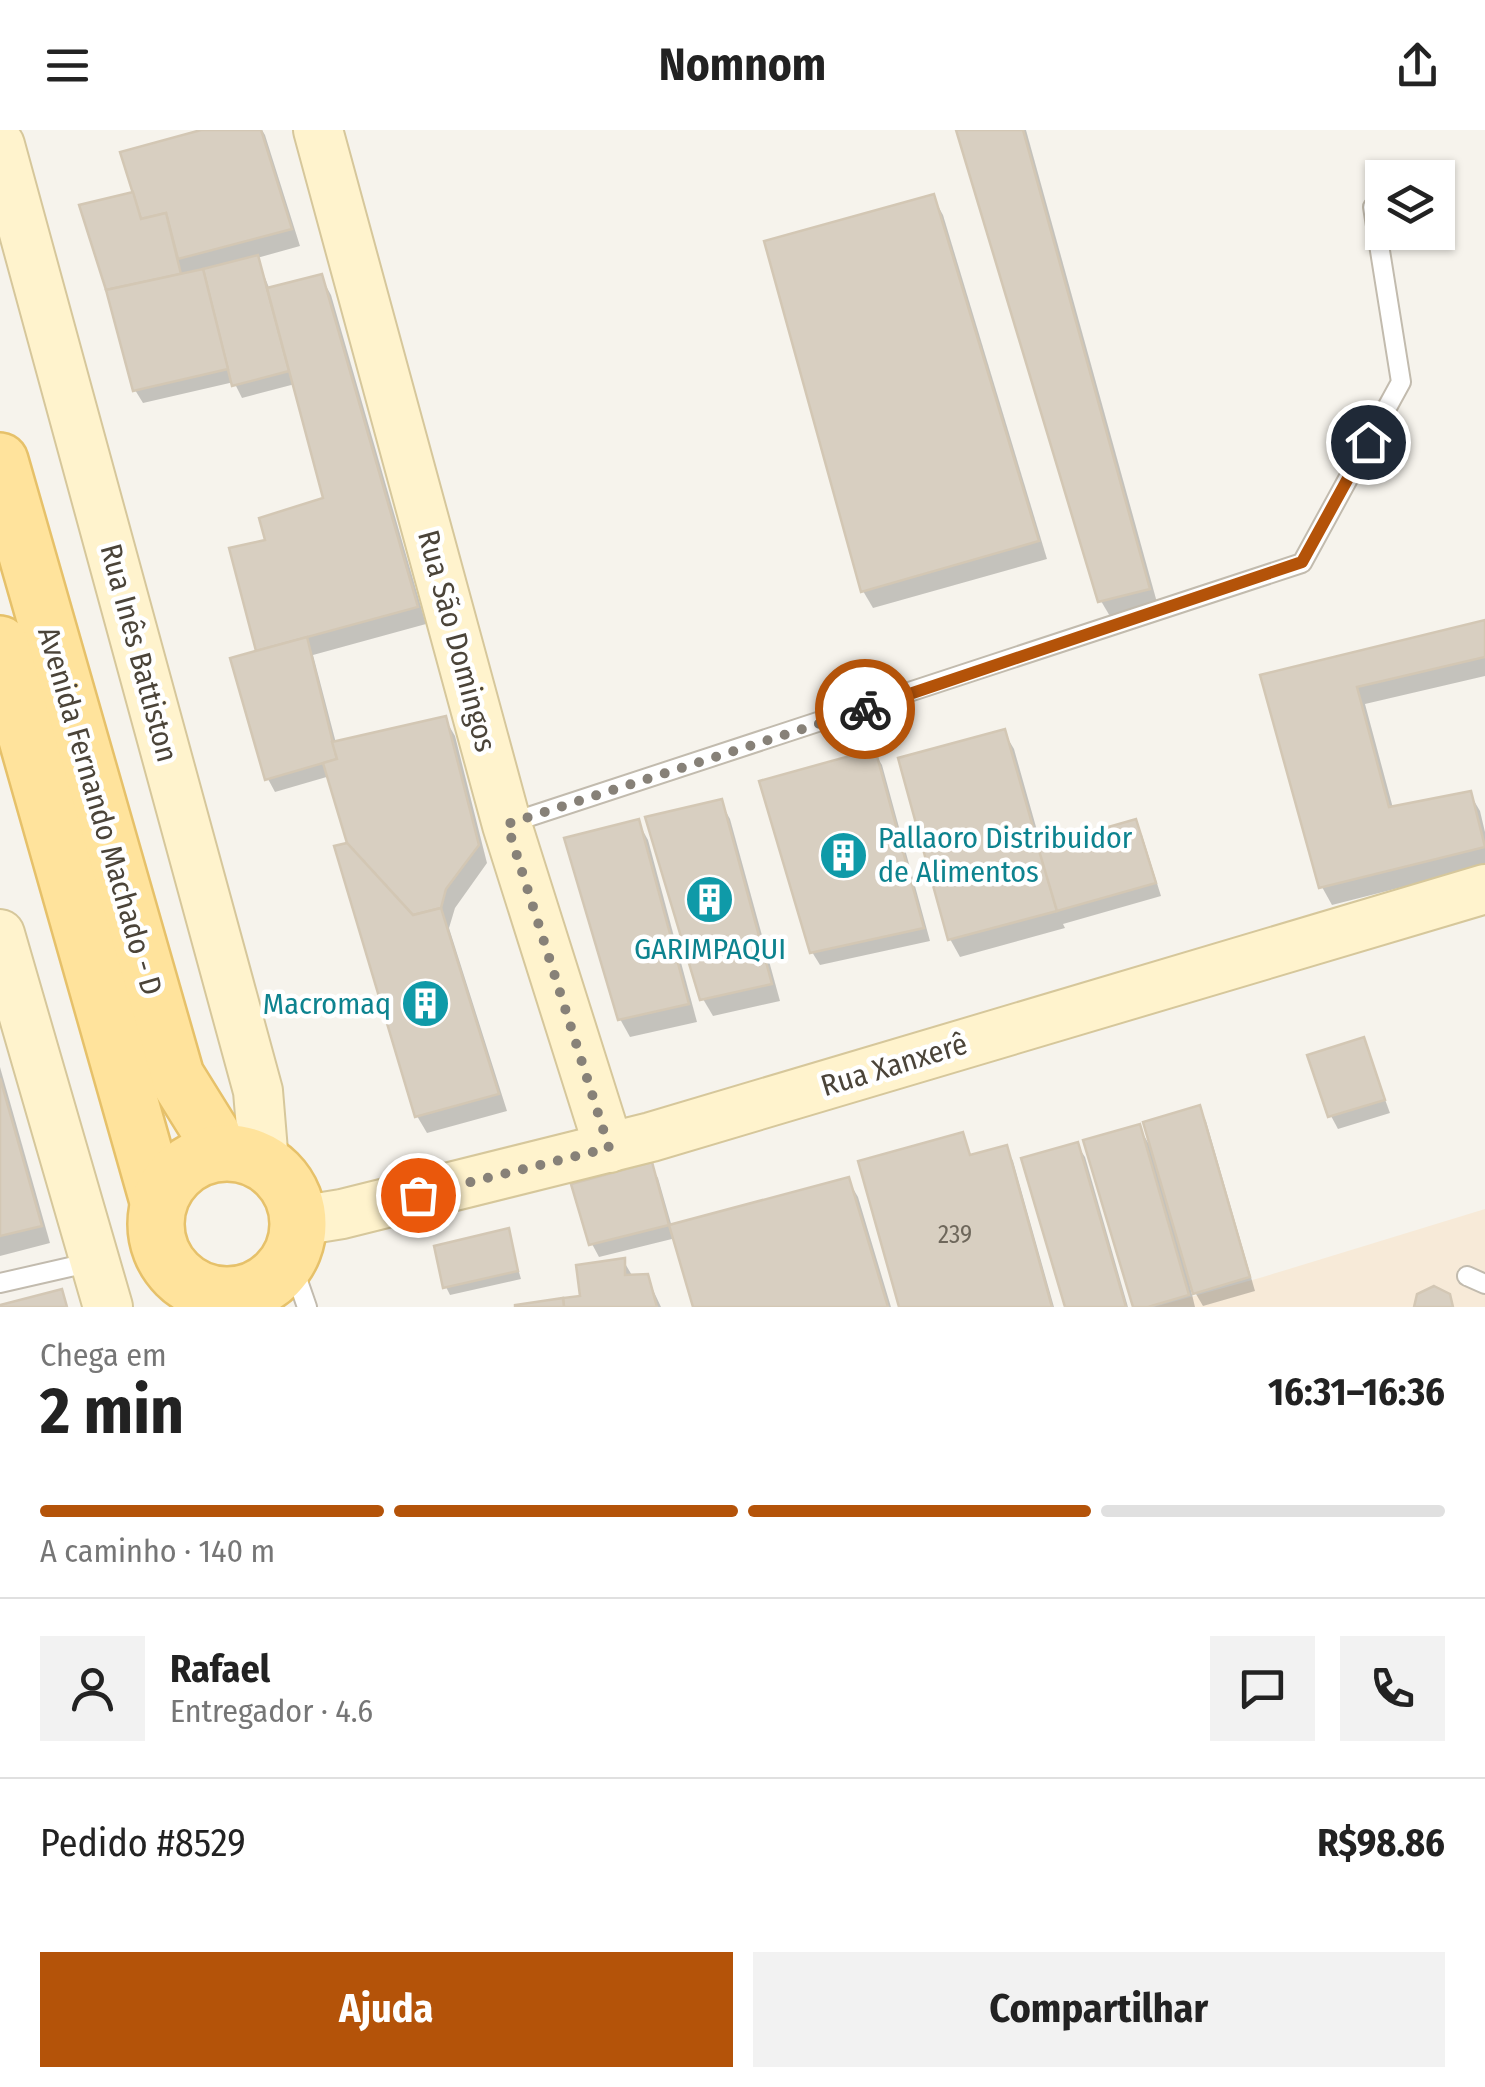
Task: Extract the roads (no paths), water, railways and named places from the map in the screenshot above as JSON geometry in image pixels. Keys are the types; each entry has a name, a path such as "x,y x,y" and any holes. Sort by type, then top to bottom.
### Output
{"main road":[{"name":"Avenida Fernando Machado - D","path":"0,461 176,1076 212,1134 241,1158"},
{"name":"Avenida Fernando Machado - D","path":"0,644 158,1202"},
{"path":"241,1158 282,1178 294,1198 283,1276 238,1295 183,1292 157,1243 158,1202 181,1168 241,1158"}],"street":[{"name":"Rua São Domingos","path":"318,130 507,824 609,1148"},
{"name":"Rua Inês Battiston","path":"0,145 258,1091 241,1158"},
{"name":"Rua Xanxerê","path":"283,1276 342,1214 609,1148 1485,889"},
{"path":"0,934 108,1307"}],"lane":[{"path":"507,824 1302,562 1401,382 1380,250"},
{"path":"0,1284 95,1261"}],"place":[{"name":"Pallaoro Distribuidor de Alimentos","path":"843,855"},
{"name":"GARIMPAQUI","path":"710,900"},
{"name":"Macromaq","path":"426,1004"}]}
